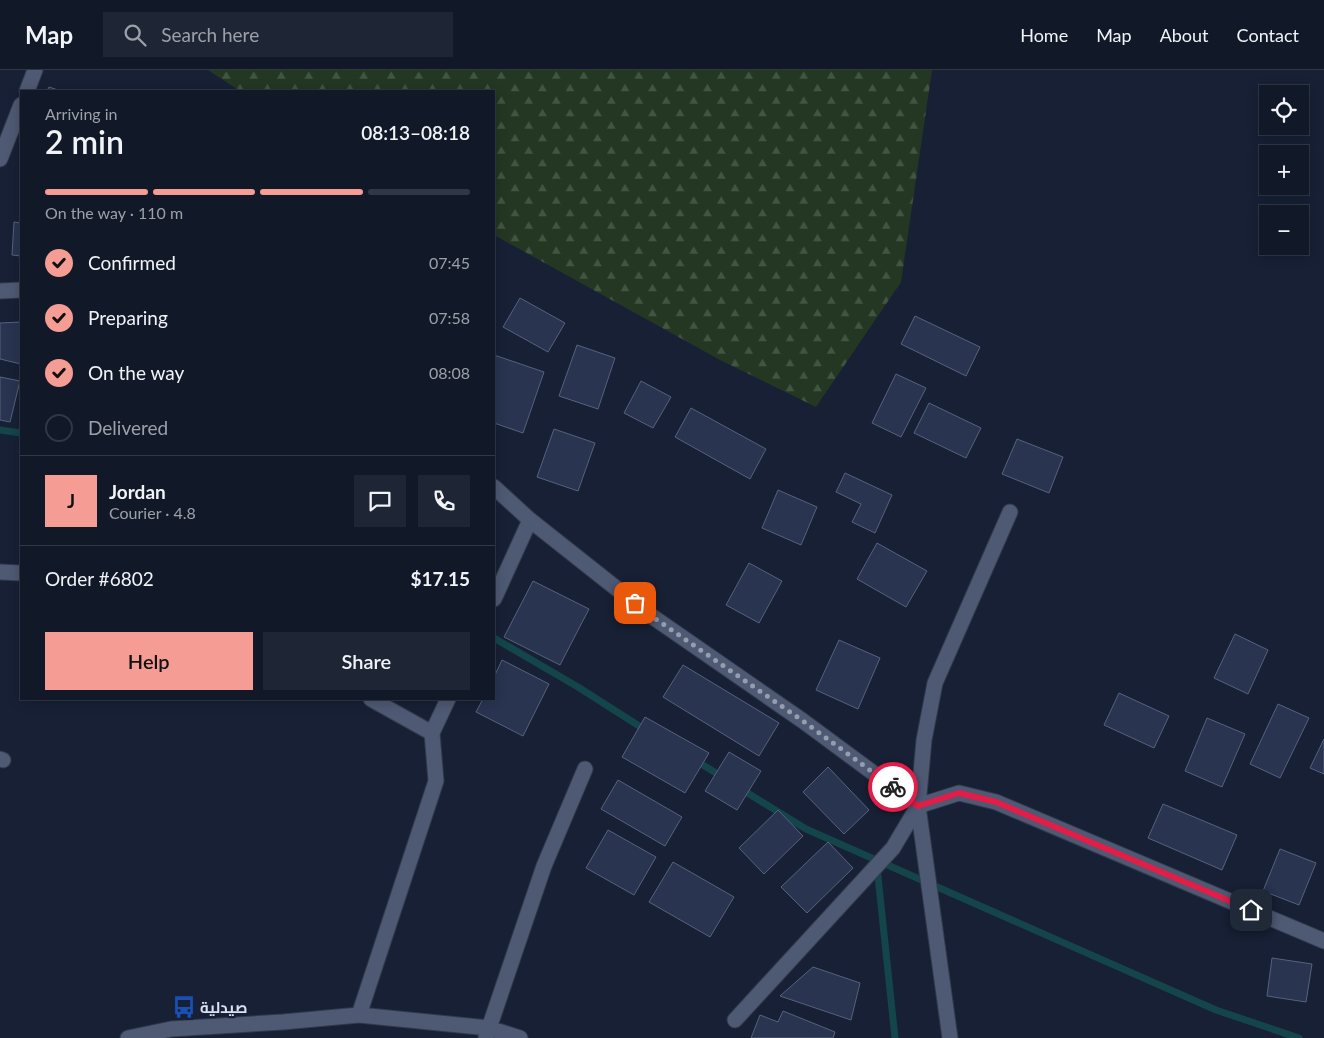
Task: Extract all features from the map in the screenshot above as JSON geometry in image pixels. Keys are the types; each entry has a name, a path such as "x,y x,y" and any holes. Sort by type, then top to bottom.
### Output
{"street":[{"path":"27,90 35,70"},
{"path":"0,159 20,108"},
{"path":"0,291 20,290"},
{"path":"495,488 530,520 650,615 803,721 918,806"},
{"path":"950,1038 918,806 924,740 935,683 1010,512"},
{"path":"495,598 530,520"},
{"path":"0,572 20,573"},
{"path":"374,700 432,733"},
{"path":"359,1015 436,781 432,733 448,700"},
{"path":"488,1033 544,866 585,769"},
{"path":"735,1020 893,848 918,806 959,793 996,802 1324,941"},
{"path":"128,1038 171,1029 359,1015 520,1038"}],"green space":[{"path":"208,70 932,70 901,282 816,407 720,360 495,236 495,90 238,90"}],"building":[{"path":"49,87 58,90 48,90"},
{"path":"14,222 20,223 20,256 12,255"},
{"path":"520,298 565,323 548,352 503,327"},
{"path":"915,316 980,347 966,376 901,344"},
{"path":"20,322 20,364 0,359 0,323"},
{"path":"577,345 615,358 598,409 559,396"},
{"path":"495,355 544,372 523,433 495,423"},
{"path":"896,374 926,388 901,437 872,423"},
{"path":"0,377 20,381 10,422 0,420"},
{"path":"641,381 671,397 653,428 624,413"},
{"path":"929,403 981,428 966,458 914,433"},
{"path":"691,408 766,449 750,479 675,437"},
{"path":"554,429 595,443 578,491 537,477"},
{"path":"1017,439 1063,457 1049,493 1002,474"},
{"path":"845,473 892,495 875,533 852,522 861,504 836,492"},
{"path":"778,490 817,507 801,545 762,528"},
{"path":"877,543 927,571 906,607 857,579"},
{"path":"749,563 782,581 759,623 726,605"},
{"path":"533,581 589,609 560,665 504,637"},
{"path":"1235,634 1268,650 1248,694 1214,678"},
{"path":"839,640 880,658 858,709 816,690"},
{"path":"502,660 549,684 523,736 476,712 482,700 495,700 495,675"},
{"path":"683,665 779,723 759,756 663,697"},
{"path":"1119,693 1169,716 1154,748 1104,725"},
{"path":"1278,704 1309,718 1280,778 1250,764"},
{"path":"645,717 709,753 685,793 622,757"},
{"path":"1207,718 1245,734 1222,787 1185,771"},
{"path":"1324,739 1324,774 1310,768"},
{"path":"729,752 761,771 737,810 705,791"},
{"path":"828,767 869,810 844,834 803,792"},
{"path":"618,780 682,817 665,846 601,809"},
{"path":"1163,804 1237,835 1222,870 1148,838"},
{"path":"778,810 803,836 764,874 739,848"},
{"path":"608,830 656,857 634,895 586,868"},
{"path":"828,842 853,868 807,913 781,887"},
{"path":"1280,849 1316,863 1299,905 1263,891"},
{"path":"673,862 734,897 710,937 649,902"},
{"path":"1272,958 1312,964 1306,1002 1267,996"},
{"path":"813,967 860,983 851,1020 780,996"},
{"path":"783,1011 835,1032 833,1038 751,1038 760,1015 778,1022"}],"waterway":[{"path":"0,430 20,433"},
{"path":"495,639 578,687 647,731"},
{"path":"695,760 724,778"},
{"path":"741,789 806,829 1216,1010 1299,1038"},
{"path":"877,867 895,1038"}],"way so far":[{"path":"635,603 893,787"}],"place":[{"name":"صيدلية","path":"184,1007"}],"route":[{"path":"893,787 918,806 959,793 996,802 1251,910"}]}
